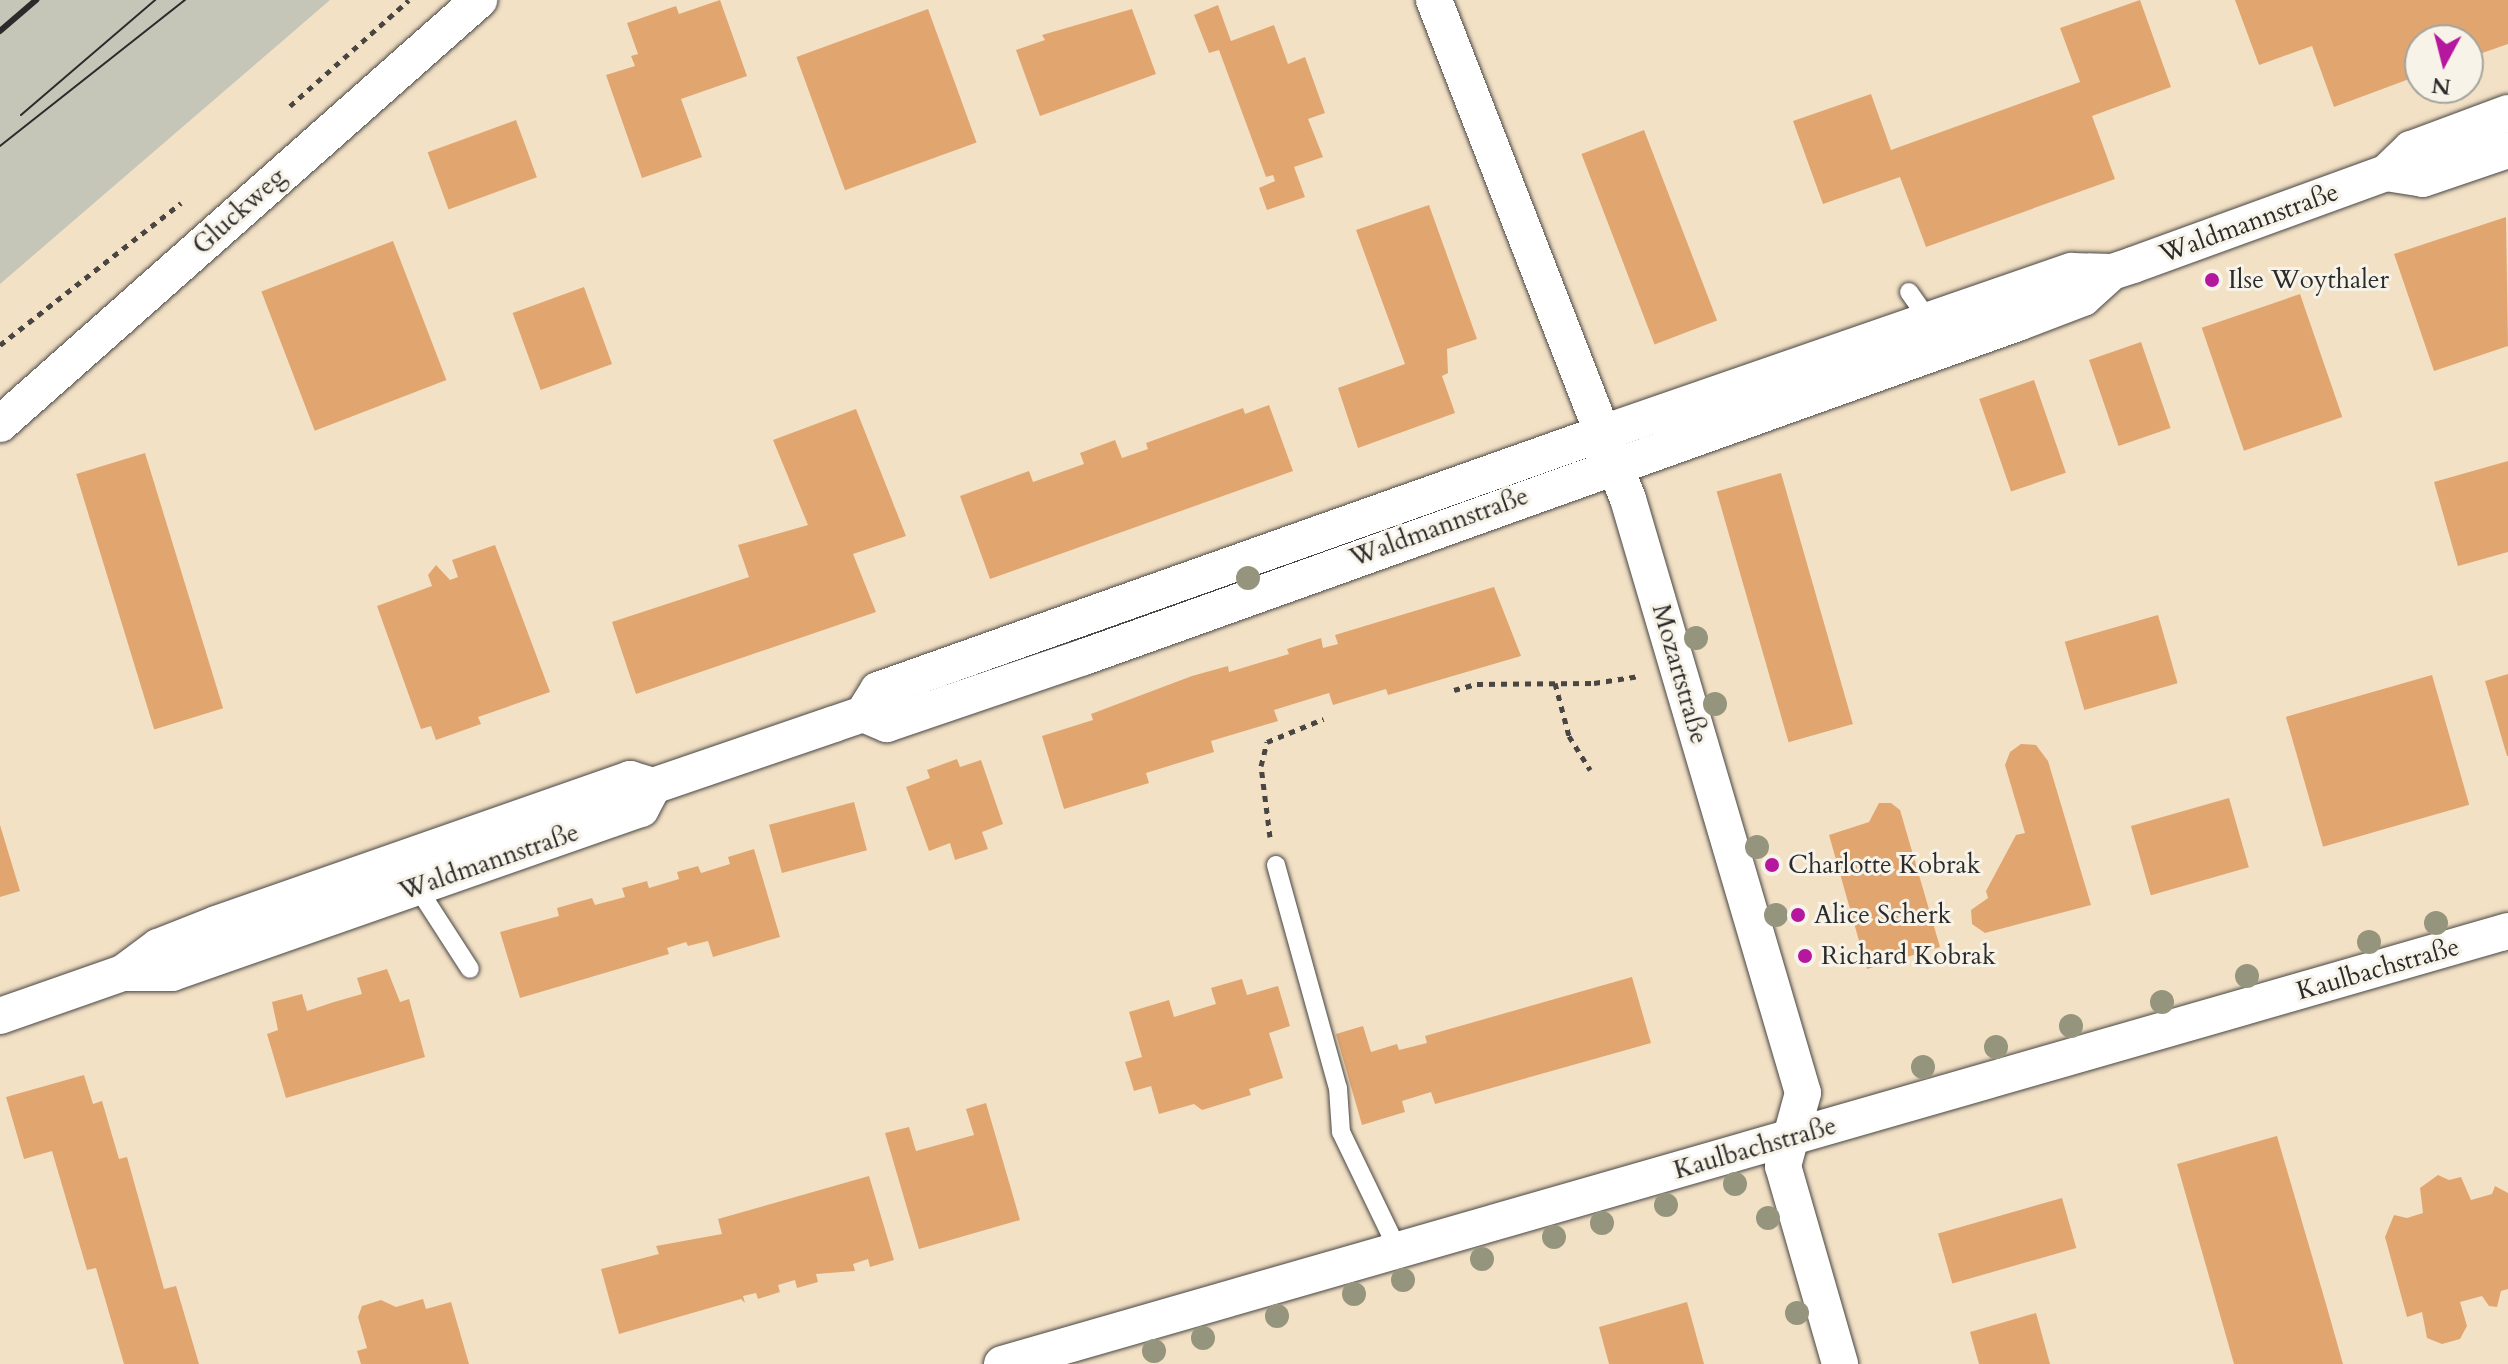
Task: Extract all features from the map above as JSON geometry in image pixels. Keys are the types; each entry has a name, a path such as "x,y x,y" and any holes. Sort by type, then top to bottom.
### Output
{"street":[{"name":"Gluckweg","path":"0,424 479,0"},
{"name":"Mozartstraße","path":"1434,0 1628,499 1803,1093 1783,1166 1840,1364"},
{"name":"Waldmannstraße","path":"0,1016 123,973 172,973 308,910 410,873 641,809 653,786 863,714 878,690 1607,449 1927,320 2012,308 2072,271 2112,272 2386,173 2411,149 2508,113"},
{"name":"Waldmannstraße","path":"2386,173 2423,179 2508,150"},
{"name":"Kaulbachstraße","path":"1002,1364 2508,931"}],"lane":[{"path":"1276,865 1338,1088 1341,1132 1398,1250"},
{"path":"410,873 470,969"}],"path":[{"path":"282,114 409,0"},
{"path":"0,345 190,197"},
{"path":"1454,690 1477,684 1555,683 1648,675"},
{"path":"1555,683 1569,736 1590,770"},
{"path":"1276,865 1261,766 1267,742 1323,719"}],"shaded area":[{"path":"0,0 330,0 0,284"}],"building":[{"path":"720,0 747,76 681,99 702,157 642,178 606,75 635,66 631,56 638,54 627,23 676,6 679,14"},
{"path":"2140,0 2171,87 2092,116 2115,179 1926,247 1900,177 1823,204 1793,121 1871,94 1891,150 2080,82 2060,28"},
{"path":"2235,0 2508,0 2508,44 2484,52 2484,24 2404,24 2404,81 2334,107 2312,46 2259,65"},
{"path":"1218,5 1231,41 1274,25 1288,64 1305,57 1325,113 1308,119 1323,157 1294,167 1305,197 1267,210 1259,188 1275,181 1273,175 1266,177 1219,50 1209,53 1194,15"},
{"path":"928,9 977,142 845,190 796,57"},
{"path":"1132,9 1156,74 1040,116 1016,50 1045,40 1042,35"},
{"path":"516,120 537,177 449,209 428,152"},
{"path":"1644,130 1717,320 1655,344 1581,154"},
{"path":"1429,205 1477,339 1447,349 1448,373 1442,376 1455,413 1358,448 1338,388 1405,364 1356,230"},
{"path":"2506,217 2508,346 2434,371 2394,254"},
{"path":"393,241 446,380 315,431 261,292"},
{"path":"584,287 612,364 541,390 513,313"},
{"path":"2300,294 2342,417 2244,451 2202,328"},
{"path":"2141,342 2171,428 2119,446 2089,360"},
{"path":"2034,380 2066,473 2011,492 1979,399"},
{"path":"1269,405 1293,471 990,579 960,496 1029,471 1033,482 1084,464 1080,453 1115,440 1122,458 1148,449 1146,443 1243,408 1245,414"},
{"path":"856,409 906,536 853,554 876,612 636,694 612,622 749,577 738,545 808,525 773,440"},
{"path":"145,453 223,708 154,729 76,474"},
{"path":"2508,461 2508,552 2458,566 2434,482"},
{"path":"1781,473 1853,724 1789,742 1717,491"},
{"path":"495,545 550,692 478,717 481,724 436,740 431,726 421,729 377,606 432,586 428,575 436,565 450,580 458,577 452,560"},
{"path":"1494,587 1521,656 1388,695 1386,689 1333,705 1329,693 1274,710 1278,721 1211,741 1214,752 1146,773 1149,783 1064,809 1042,736 1093,720 1091,714 1192,676 1228,666 1229,672 1289,654 1287,649 1321,638 1323,648 1338,644 1335,635"},
{"path":"2158,615 2178,683 2084,710 2065,642"},
{"path":"2508,674 2508,756 2507,756 2485,681"},
{"path":"2432,675 2469,805 2323,847 2286,717"},
{"path":"2021,744 2036,745 2048,761 2091,905 1985,933 1972,924 1971,910 1988,898 1986,891 2016,835 2025,833 2005,765 2010,752"},
{"path":"957,759 960,767 981,760 1003,824 982,832 988,849 955,860 950,843 929,851 906,787 930,778 927,770"},
{"path":"2229,798 2249,867 2151,895 2131,826"},
{"path":"854,802 867,850 782,873 769,825"},
{"path":"1879,803 1891,803 1900,810 1940,947 1867,969 1829,835 1869,822"},
{"path":"0,825 20,891 0,897"},
{"path":"754,849 780,937 713,957 708,941 688,946 686,942 667,948 669,954 520,998 500,932 559,916 557,908 592,898 595,905 625,897 622,888 647,881 649,888 679,879 677,872 698,866 701,873 730,864 728,857"},
{"path":"387,969 400,1002 409,999 425,1057 286,1098 267,1034 278,1030 272,1002 302,994 307,1011 362,994 357,978"},
{"path":"1632,977 1651,1043 1435,1104 1431,1092 1402,1101 1405,1112 1362,1125 1336,1034 1363,1026 1371,1052 1397,1044 1399,1050 1427,1043 1425,1036"},
{"path":"1242,979 1247,995 1278,986 1290,1026 1269,1033 1283,1078 1249,1089 1251,1095 1202,1110 1194,1104 1159,1114 1151,1086 1134,1091 1125,1062 1142,1057 1129,1012 1169,1000 1174,1017 1216,1004 1211,988"},
{"path":"84,1075 93,1104 102,1101 119,1159 127,1157 164,1289 176,1286 199,1364 124,1364 96,1268 87,1270 52,1151 24,1159 6,1097"},
{"path":"986,1103 1020,1220 919,1249 885,1133 909,1127 916,1151 974,1135 966,1109"},
{"path":"2277,1136 2343,1364 2234,1364 2177,1164"},
{"path":"2438,1175 2449,1180 2461,1177 2471,1200 2492,1194 2495,1186 2508,1193 2508,1289 2501,1291 2497,1307 2489,1306 2482,1296 2460,1302 2467,1326 2460,1339 2442,1344 2427,1338 2422,1312 2407,1317 2385,1237 2394,1215 2407,1218 2423,1213 2420,1188"},
{"path":"869,1176 894,1260 870,1267 868,1259 853,1264 855,1271 816,1274 818,1282 797,1288 795,1280 778,1285 780,1292 758,1299 756,1293 743,1296 745,1303 741,1299 619,1334 601,1269 659,1254 656,1246 722,1234 718,1219"},
{"path":"2062,1198 2076,1248 1952,1284 1938,1234"},
{"path":"423,1299 426,1309 451,1302 469,1364 361,1364 357,1351 367,1348 358,1317 362,1306 381,1300 396,1307"},
{"path":"1687,1302 1704,1364 1609,1364 1599,1327"},
{"path":"2036,1313 2050,1364 1979,1364 1970,1332"}],"tram line":[{"path":"21,115 155,0"},
{"path":"0,146 185,0"}],"railway":[{"path":"0,31 36,0"}],"place":[{"name":"Ilse Woythaler","path":"2212,280"},
{"name":"Charlotte Kobrak","path":"1772,865"},
{"name":"Alice Scherk","path":"1798,915"},
{"name":"Richard Kobrak","path":"1805,956"}]}
